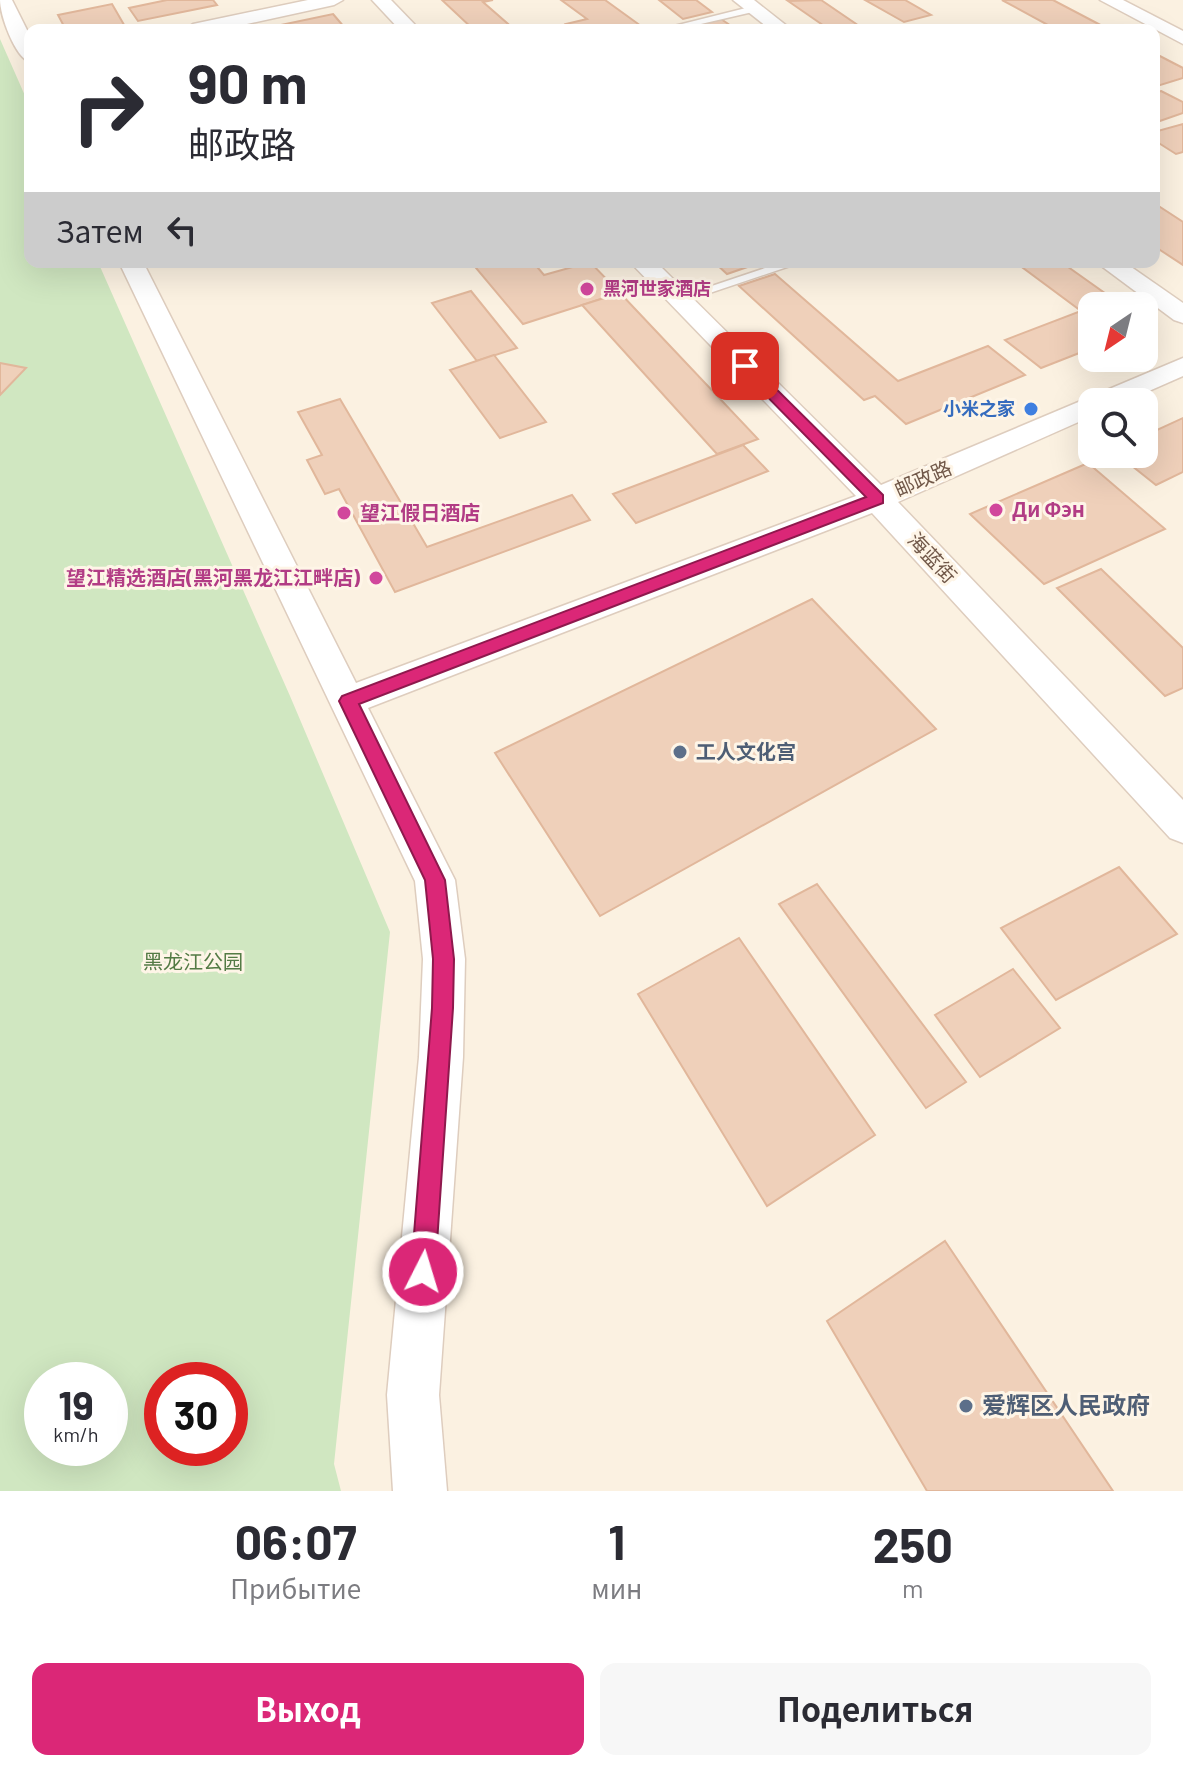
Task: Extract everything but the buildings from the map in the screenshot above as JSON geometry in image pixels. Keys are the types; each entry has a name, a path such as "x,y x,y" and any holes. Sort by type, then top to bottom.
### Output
{"street":[{"path":"3,0 24,44"},
{"path":"221,24 334,0"},
{"path":"381,0 405,24"},
{"path":"1109,0 1156,24"},
{"path":"748,4 775,24"},
{"path":"1160,26 1183,38"},
{"path":"134,268 435,880 444,959 441,1057 413,1395 420,1491"},
{"name":"海蓝街","path":"648,268 877,499 1183,826"},
{"path":"1116,268 1183,315"},
{"path":"1132,388 1183,366"},
{"name":"邮政路","path":"348,701 877,499 1078,411"}],"lane":[{"path":"683,24 748,4"},
{"path":"679,299 777,268"}],"green space":[{"name":"黑龙江公园","path":"0,39 24,93 24,268 101,268 290,696 390,932 334,1464 341,1491 0,1491"}],"place":[{"name":"黑河世家酒店","path":"587,289"},
{"name":"小米之家","path":"1031,409"},
{"name":"Ди Фэн","path":"996,510"},
{"name":"望江假日酒店","path":"344,513"},
{"name":"望江精选酒店(黑河黑龙江江畔店)","path":"376,578"},
{"name":"工人文化宫","path":"680,752"},
{"name":"爱辉区人民政府","path":"966,1406"}],"route":[{"path":"423,1272 441,1057 444,959 435,880 348,701 877,499 745,366"}]}
